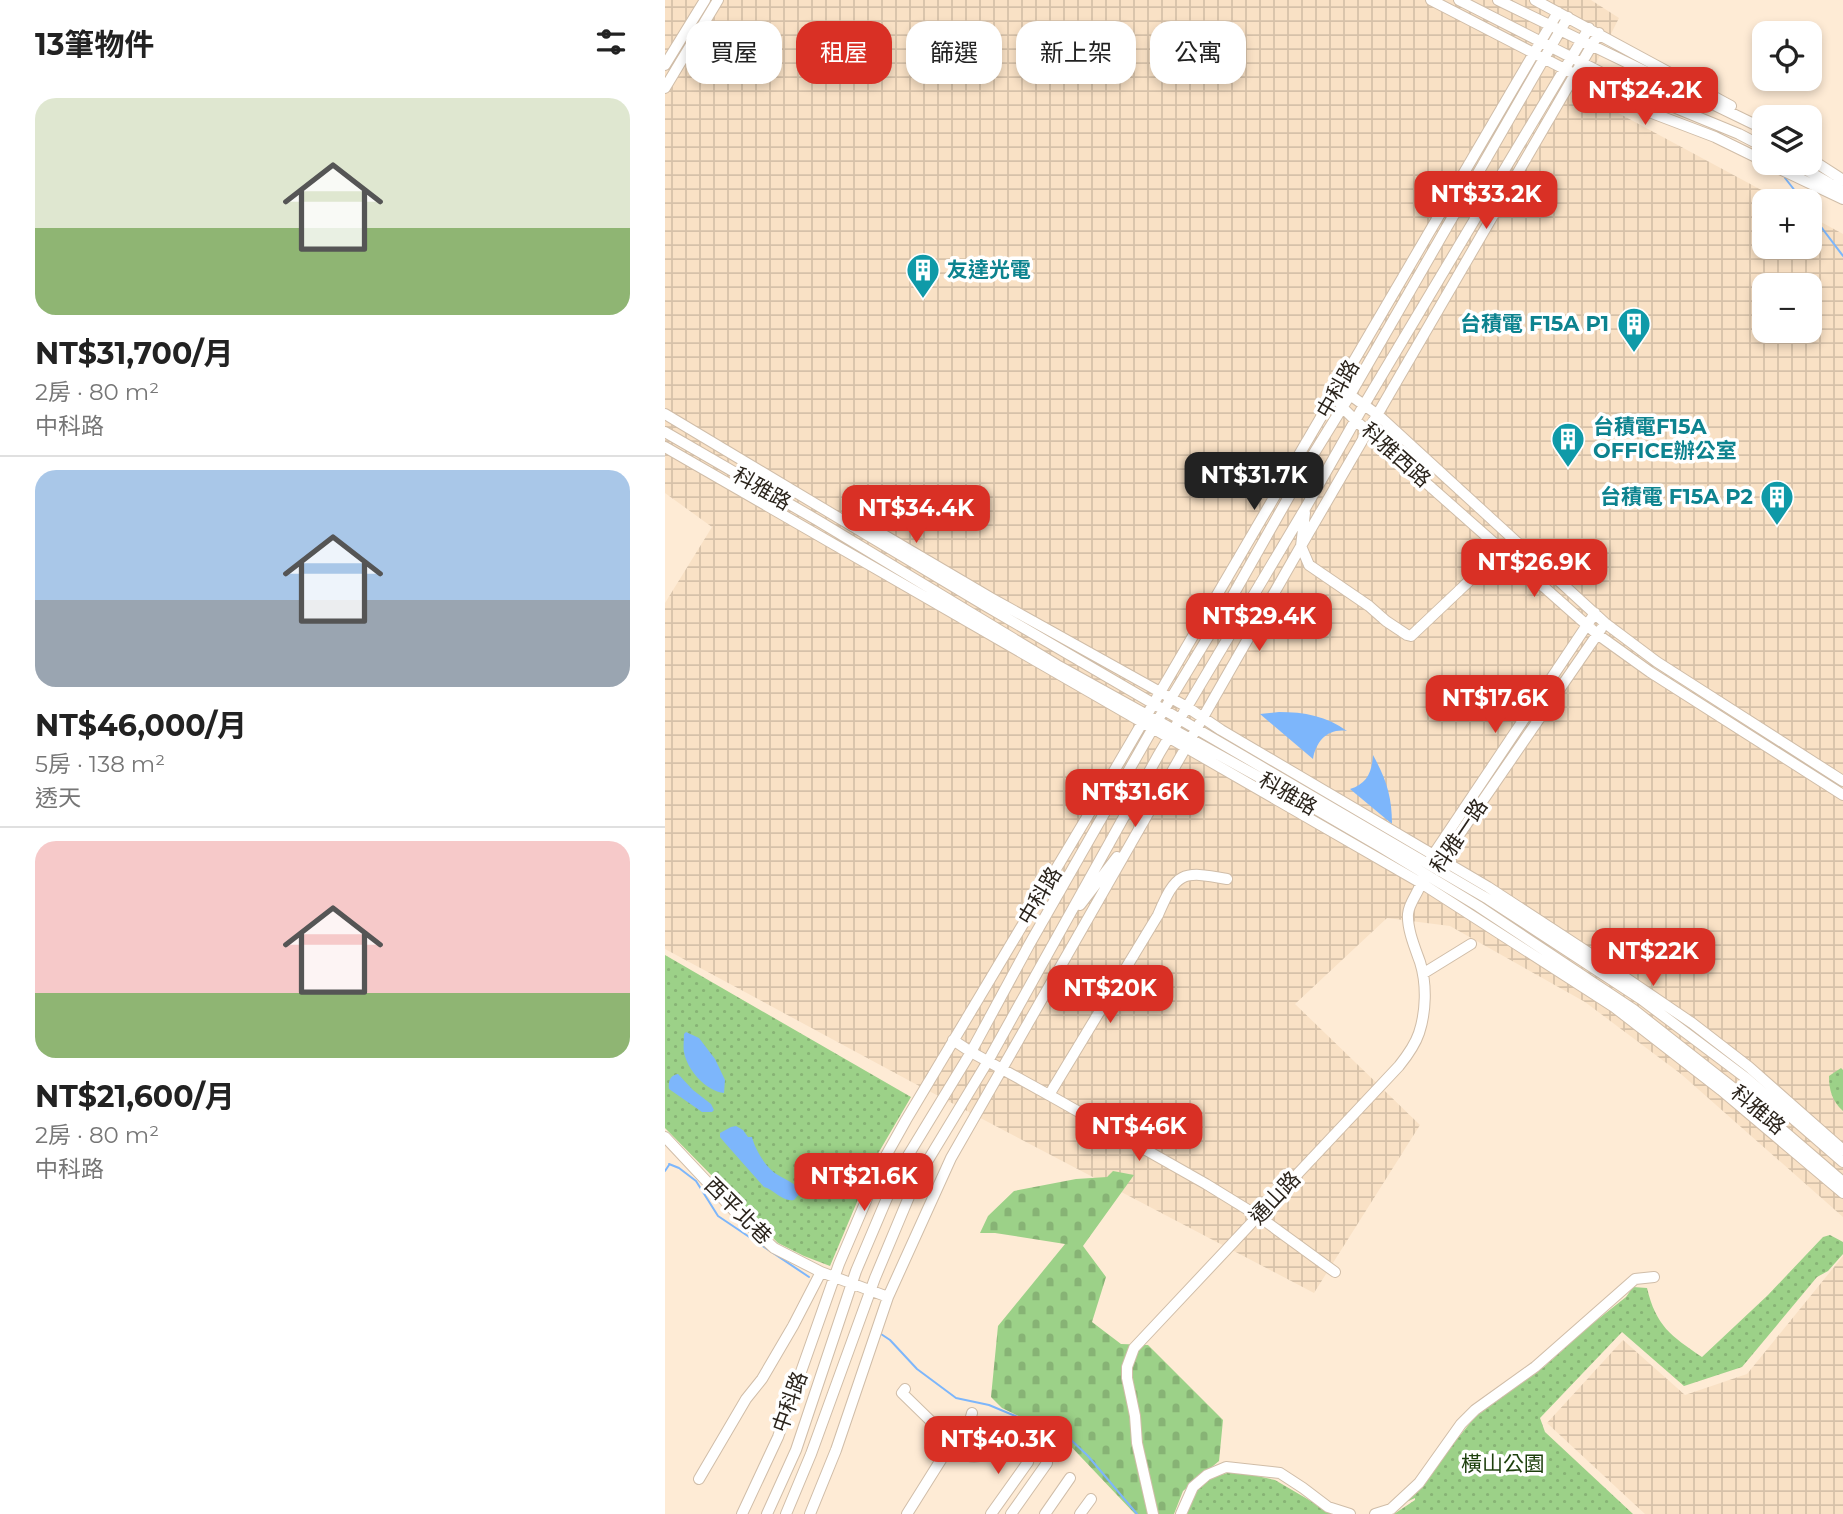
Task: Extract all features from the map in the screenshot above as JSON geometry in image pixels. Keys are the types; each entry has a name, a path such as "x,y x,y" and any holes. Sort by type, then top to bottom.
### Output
{"street":[{"path":"665,65 705,0"},
{"path":"665,88 718,0"},
{"path":"1431,0 1644,110 1715,137 1752,156"},
{"path":"1459,0 1649,97 1752,141"},
{"path":"1498,0 1752,122"},
{"path":"1535,0 1732,106 1752,120"},
{"name":"中科路","path":"742,1514 778,1437 834,1278 883,1161 1335,393 1563,14"},
{"name":"中科路","path":"786,1514 916,1180 988,1061 1174,729 1307,507 1364,405 1571,57 1594,31"},
{"name":"中科路","path":"810,1514 836,1450 888,1297 951,1158 1301,546 1576,74 1582,63 1586,43"},
{"name":"中科路","path":"767,1514 796,1450 851,1283 898,1172 971,1052 1158,720 1350,395 1539,55"},
{"path":"1822,166 1843,180"},
{"path":"1792,175 1843,199"},
{"path":"1815,175 1843,191"},
{"name":"科雅西路","path":"1335,393 1350,395 1378,415 1605,623 1657,662 1843,781"},
{"name":"科雅西路","path":"1335,393 1342,407 1356,420 1597,634 1650,672 1843,795"},
{"name":"科雅路","path":"665,406 980,591 1171,698 1430,868 1721,1090 1843,1193"},
{"name":"科雅路","path":"665,414 1152,704 1158,720"},
{"name":"科雅路","path":"665,432 1144,719"},
{"name":"科雅路","path":"665,447 1144,719 1158,720 1174,729 1189,744 1488,899 1641,999 1746,1078 1843,1161"},
{"path":"1227,578 1308,463"},
{"path":"1307,507 1301,546 1309,565 1407,635 1412,636 1502,550"},
{"name":"科雅一路","path":"1430,868 1472,795 1595,613"},
{"name":"科雅一路","path":"1430,868 1605,623"},
{"name":"科雅路","path":"1174,729 1197,729 1430,868 1592,955 1692,1023 1749,1067 1843,1150"},
{"path":"1029,945 1093,807"},
{"path":"1057,935 1141,825"},
{"name":"科雅路","path":"1430,868 1478,906 1634,1010 1737,1091 1843,1182"},
{"name":"通山路","path":"1153,1514 1137,1443 1135,1416 1127,1378 1127,1367 1134,1348 1412,1049 1419,1034 1424,1008 1424,974 1408,916 1410,906 1430,868"},
{"path":"1049,1094 1177,880 1188,874 1227,879"},
{"path":"1424,974 1471,944"},
{"path":"953,1040 1206,1184 1258,1216 1335,1272"},
{"name":"西平北巷","path":"668,1144 774,1248 834,1278 888,1297"},
{"path":"699,1479 746,1399 762,1379 821,1272"},
{"path":"1375,1514 1391,1508 1419,1483 1461,1424 1475,1410 1535,1367 1635,1279 1654,1277"},
{"path":"905,1389 902,1393 940,1430 942,1440 961,1454 973,1458 986,1455 995,1436"},
{"path":"961,1454 972,1413"},
{"path":"907,1514 949,1447"},
{"path":"991,1514 1031,1452"},
{"path":"999,1502 1014,1513 1047,1463"},
{"path":"1181,1514 1193,1487 1207,1475 1226,1467 1280,1473 1328,1507 1350,1514"},
{"path":"1045,1514 1070,1478"},
{"path":"1080,1514 1091,1499"}],"shaded area":[{"path":"665,0 1591,0 1619,18 1581,93 1760,189 1752,189 1752,259 1822,259 1822,223 1843,234 1843,1217 1681,1074 1585,1002 1450,926 1387,918 1295,1004 1420,1125 1314,1293 665,949 665,603 712,527 665,493"},
{"path":"1843,1256 1843,1514 1645,1514 1547,1423 1623,1340 1685,1395 1747,1374"}],"green space":[{"path":"665,955 911,1097 876,1157 830,1266 778,1243 665,1128"},
{"path":"1841,1068 1843,1111 1834,1099 1829,1081 1829,1076"},
{"path":"1113,1171 1134,1175 1083,1246 1106,1277 1092,1322 1121,1344 1148,1345 1223,1420 1219,1461 1183,1491 1174,1514 1135,1514 1062,1437 1002,1408 991,1397 998,1326 1065,1244 980,1233 988,1216 1014,1191 1076,1179 1107,1177"},
{"name":"橫山公園","path":"1830,1235 1843,1242 1843,1254 1828,1271 1817,1277 1742,1367 1684,1386 1622,1332 1540,1418 1545,1432 1633,1514 1394,1514 1415,1500 1391,1509 1448,1450 1480,1409 1544,1367 1626,1297 1633,1287 1647,1288 1655,1312 1666,1329 1702,1357 1768,1295 1823,1237"},
{"path":"1230,1472 1275,1480 1333,1514 1187,1514 1193,1487"}],"water":[{"path":"1279,712 1315,716 1347,731 1334,732 1324,737 1313,759 1260,714"},
{"path":"1373,755 1387,788 1392,824 1350,789 1361,784 1367,777"},
{"path":"686,1032 699,1038 715,1059 725,1080 724,1093 704,1084 689,1066 684,1050"},
{"path":"678,1074 711,1104 714,1110 712,1112 702,1112 669,1089 670,1079"},
{"path":"736,1126 748,1137 752,1137 759,1153 774,1172 796,1186 800,1193 794,1200 786,1199 764,1187 720,1137 720,1133"}],"waterway":[{"path":"1785,178 1794,189"},
{"path":"1822,228 1843,256"},
{"path":"669,1164 696,1181 718,1216 809,1277"},
{"path":"665,1171 669,1165"},
{"path":"881,1334 917,1369 956,1398 989,1405 1070,1439 1137,1514"}],"place":[{"name":"友達光電","path":"923,300"},
{"name":"台積電 F15A P1","path":"1634,354"},
{"name":"台積電F15A OFFICE辦公室","path":"1568,469"},
{"name":"台積電 F15A P2","path":"1777,527"}]}
